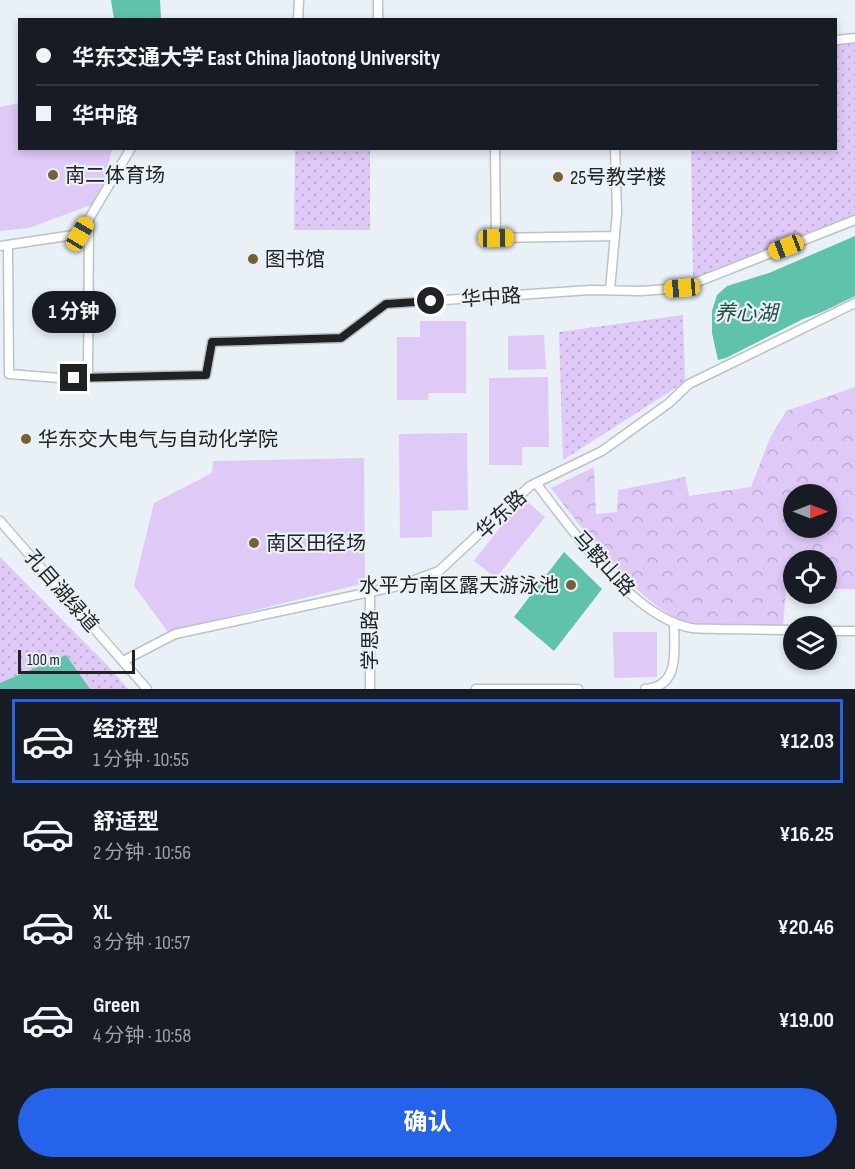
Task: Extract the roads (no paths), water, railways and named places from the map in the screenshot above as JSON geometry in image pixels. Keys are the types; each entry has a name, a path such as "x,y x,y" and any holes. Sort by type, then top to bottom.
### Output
{"street":[{"path":"298,18 299,0"},
{"path":"378,0 378,18"},
{"path":"837,40 855,38"},
{"path":"4,245 80,234 130,150"},
{"path":"495,150 496,238 615,236"},
{"path":"610,290 617,212 615,150"},
{"path":"88,377 89,219"},
{"name":"华中路","path":"4,245 9,374 59,378 206,375 212,342 341,338 386,304 590,290 641,291 682,288 855,220"},
{"name":"华东路","path":"123,661 175,634 398,586 439,571 530,486 602,451 669,403 689,384 855,303"},
{"name":"马鞍山路","path":"536,483 615,579 642,603 668,621 690,628 783,630"},
{"name":"孔目湖绿道","path":"0,521 147,689"},
{"name":"学思路","path":"370,591 370,689"},
{"path":"645,689 657,688 669,678 674,664 674,623"},
{"path":"837,631 855,631"},
{"path":"476,689 578,689"}],"water":[{"path":"111,0 160,0 161,18 114,18"},
{"name":"养心湖","path":"855,236 855,296 718,360 712,333 712,311 717,295 727,286 769,273"},
{"path":"564,552 602,589 554,651 514,617"},
{"path":"66,655 90,689 0,689 0,683"}],"place":[{"name":"南二体育场","path":"53,175"},
{"name":"25号教学楼","path":"558,177"},
{"name":"图书馆","path":"253,259"},
{"name":"华东交大电气与自动化学院","path":"26,439"},
{"name":"南区田径场","path":"254,543"},
{"name":"水平方南区露天游泳池","path":"571,585"}]}
